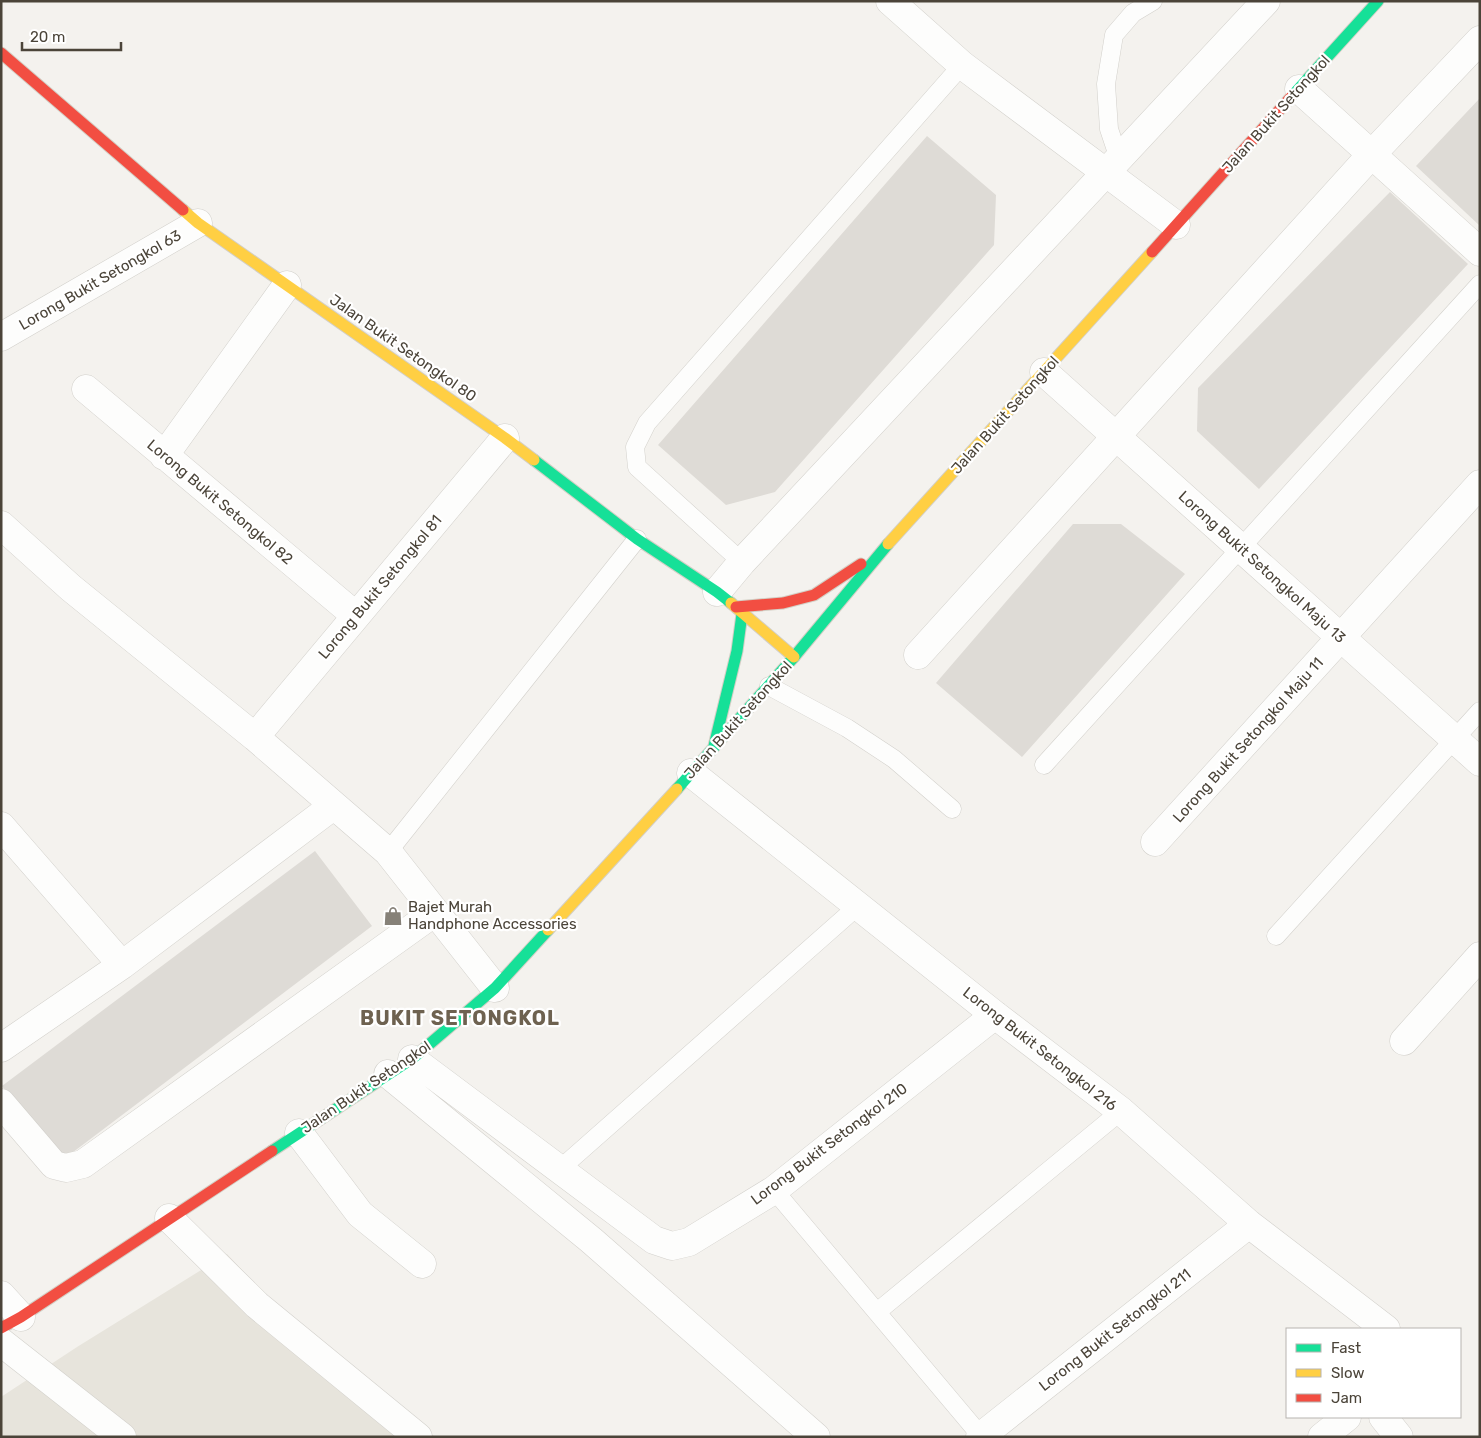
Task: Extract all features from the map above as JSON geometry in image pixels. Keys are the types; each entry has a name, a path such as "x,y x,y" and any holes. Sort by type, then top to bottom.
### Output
{"street":[{"path":"890,1 962,65 1112,166 1176,224"},
{"path":"713,750 737,651 732,604 742,562 1266,1"},
{"name":"Jalan Bukit Setongkol","path":"11,1323 412,1059 496,988 713,750 770,686 884,549 1378,1"},
{"path":"918,654 1372,154 1480,40"},
{"name":"Jalan Bukit Setongkol 80","path":"1,53 198,222 505,438 637,539 732,604 794,657"},
{"path":"1299,89 1480,252"},
{"name":"Lorong Bukit Setongkol 63","path":"1,337 198,222"},
{"path":"164,456 287,285"},
{"name":"Lorong Bukit Setongkol Maju 13","path":"1044,372 1480,762"},
{"name":"Lorong Bukit Setongkol 82","path":"86,389 355,615"},
{"name":"Lorong Bukit Setongkol 81","path":"255,737 355,615 505,438"},
{"name":"Lorong Bukit Setongkol Maju 11","path":"1156,842 1480,484"},
{"path":"1,525 71,588 255,737 388,852 496,988"},
{"path":"732,604 783,604 814,595 884,549"},
{"name":"Lorong Bukit Setongkol 216","path":"691,773 995,1015 1121,1111 1249,1224 1385,1328"},
{"path":"1,1048 122,965 333,806"},
{"path":"1,826 122,965"},
{"path":"1,1103 54,1165 66,1168 83,1164 435,912"},
{"path":"1404,1041 1480,956"},
{"name":"Lorong Bukit Setongkol 210","path":"412,1059 654,1240 672,1246 689,1242 774,1190 995,1015"},
{"path":"388,1074 591,1240 816,1437"},
{"path":"299,1133 360,1214 422,1264"},
{"path":"169,1218 257,1305 418,1437"},
{"name":"Lorong Bukit Setongkol 211","path":"981,1436 1249,1224"},
{"path":"1,1295 11,1323"},
{"path":"1,1342 122,1437"},
{"path":"1322,1437 1346,1418"},
{"path":"1384,1418 1400,1437"}],"lane":[{"path":"1112,166 1106,84 1114,35 1133,13 1153,1"},
{"path":"742,562 637,467 635,447 647,423 962,65"},
{"path":"1044,765 1480,284"},
{"path":"388,852 637,539"},
{"path":"770,686 847,728 894,759 952,809"},
{"path":"1276,936 1480,711"},
{"path":"560,1169 859,905"},
{"path":"877,1312 1121,1111"},
{"path":"774,1190 981,1436"}],"shaded area":[{"path":"227,1254 261,1290 435,1437 1,1437 1,1397 77,1347"}],"building":[{"path":"1480,98 1480,226 1416,166"},
{"path":"927,136 996,195 994,245 775,492 726,505 658,445"},
{"path":"1390,192 1468,264 1259,489 1197,431 1198,388"},
{"path":"1073,524 1121,524 1185,574 1022,757 936,683"},
{"path":"315,851 372,926 60,1162 2,1086"}],"traffic: fast":[{"path":"1292,96 1378,1"},
{"path":"534,460 637,539 731,603"},
{"path":"677,789 794,657 888,544"},
{"path":"714,746 737,651 742,614"},
{"path":"272,1151 412,1059 495,988 548,930"}],"traffic: slow":[{"path":"183,210 198,223 534,460"},
{"path":"888,544 1152,252"},
{"path":"731,603 794,657"},
{"path":"548,930 677,789"}],"traffic: jam":[{"path":"1,53 183,210"},
{"path":"1152,252 1292,96"},
{"path":"736,607 783,603 814,595 861,564"},
{"path":"1,1328 21,1317 272,1151"}],"place":[{"name":"Bajet Murah Handphone Accessories","path":"393,916"}],"district":[{"name":"BUKIT SETONGKOL","path":"460,1018"}]}
